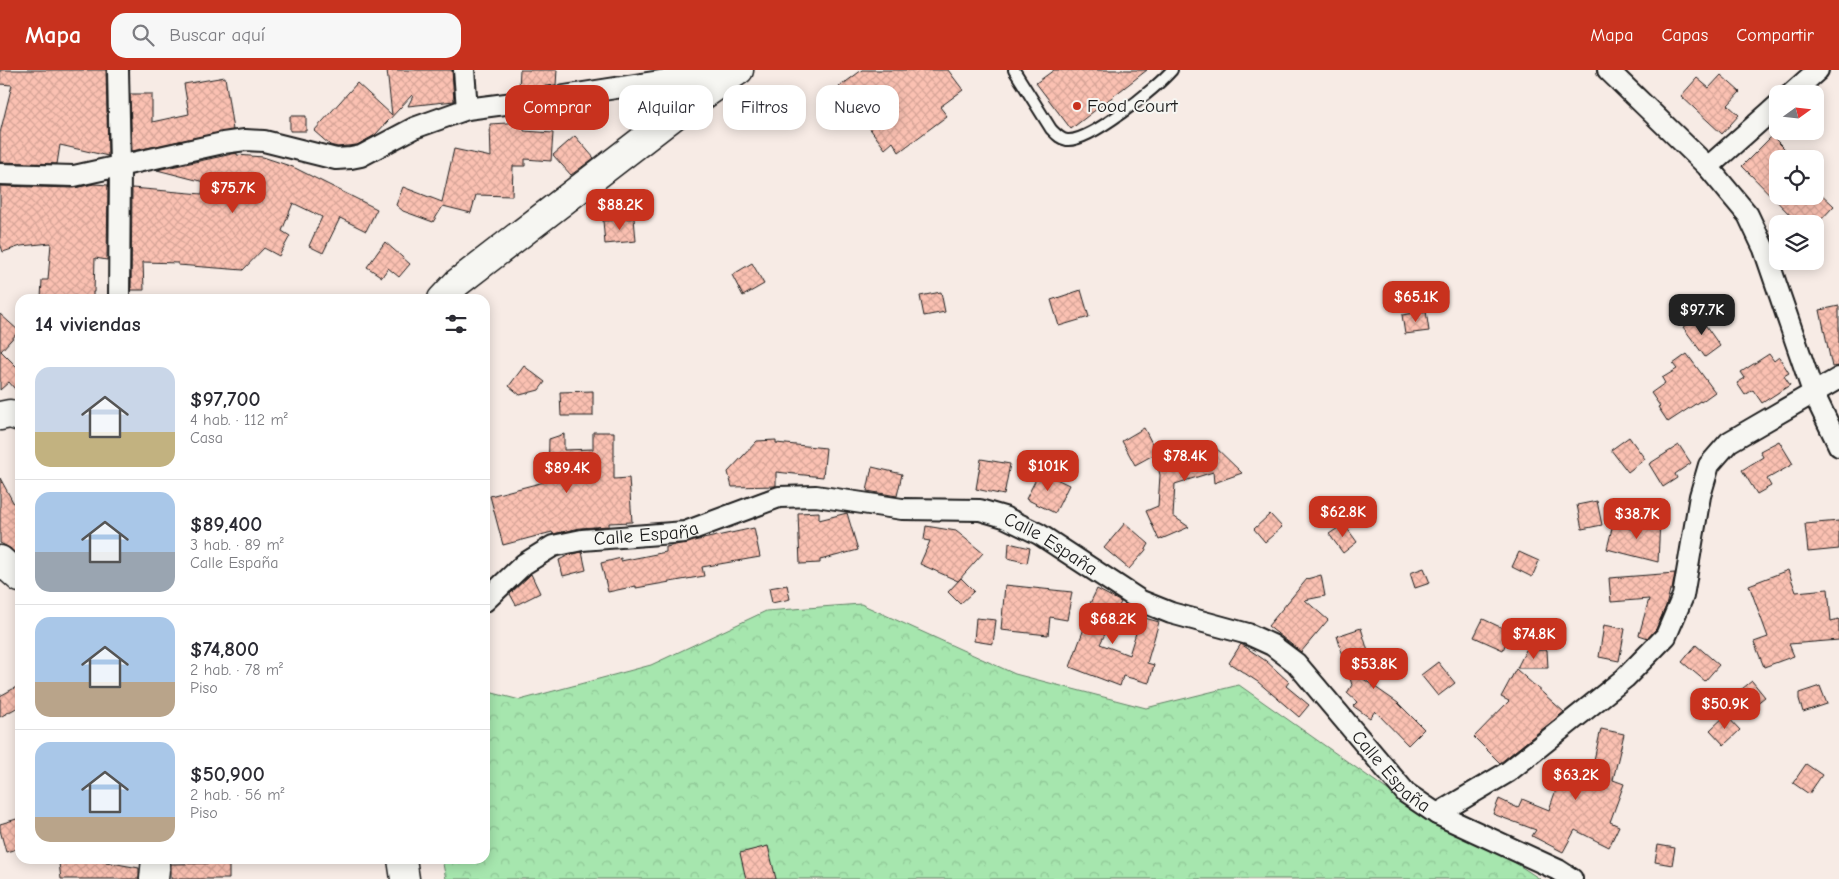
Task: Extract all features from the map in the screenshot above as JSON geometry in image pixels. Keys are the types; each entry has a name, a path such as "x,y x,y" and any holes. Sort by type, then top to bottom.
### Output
{"main road":[{"path":"447,294 457,284 651,134 739,70"},
{"path":"0,416 10,414 15,416"},
{"path":"0,560 15,574"},
{"path":"154,879 156,864"},
{"path":"403,864 405,879"}],"street":[{"path":"118,70 120,166 119,294"},
{"path":"464,70 467,109"},
{"path":"0,174 74,176 223,143 245,140 264,141 336,159 351,158 361,156 414,128 467,109 731,70"},
{"path":"1608,70 1708,167 1748,215 1757,231 1813,392 1839,446"},
{"path":"1801,85 1818,70"},
{"path":"1708,167 1769,113"},
{"path":"1437,814 1508,772 1626,678 1666,636 1683,596 1700,496 1709,465 1729,442 1839,378"},
{"name":"Calle España","path":"490,596 524,564 553,546 582,540 685,532 779,497 816,496 902,510 980,510 1004,517 1039,534 1141,601 1171,613 1248,634 1272,645 1296,663 1406,793 1437,814 1558,870 1572,879"}],"lane":[{"path":"1014,70 1052,129 1058,136 1066,140 1077,139 1092,133 1160,83 1172,70"}],"green space":[{"path":"861,604 1015,674 1146,708 1239,685 1406,803 1453,822 1540,879 446,879 443,864 490,864 490,692 520,700 651,665 766,611"}],"building":[{"path":"0,70 106,70 108,156 60,145 57,164 0,162 0,133 12,85 0,84"},
{"path":"387,70 452,70 454,101 408,106 412,95 375,135 357,145 337,147 330,145 314,131 357,83 392,115"},
{"path":"520,70 557,70 556,85 519,85"},
{"path":"862,70 948,70 963,90 940,107 947,116 899,152 893,142 885,149 871,130 899,130 899,85 842,85"},
{"name":"Food Court","path":"1054,70 1147,70 1071,129 1036,83"},
{"path":"1721,75 1740,92 1728,105 1739,115 1722,134 1681,96 1697,78 1709,88"},
{"path":"225,77 233,130 132,151 130,94 152,94 152,122 189,114 184,84"},
{"path":"290,116 306,116 306,131 290,131"},
{"path":"505,123 505,130 553,133 551,161 525,159 525,166 513,166 512,196 476,195 471,213 443,206 433,222 403,211 396,205 403,187 442,202 454,149 491,157 490,124"},
{"path":"575,136 594,158 571,175 553,155"},
{"path":"1769,139 1776,140 1786,150 1769,150 1769,193 1742,166"},
{"path":"237,153 237,155 263,157 293,167 377,209 366,231 340,218 323,253 309,246 322,217 293,203 282,231 290,236 279,256 264,248 243,270 178,265 178,263 143,262 144,290 131,290 132,188 202,194 204,182 157,170"},
{"path":"94,184 108,185 107,260 95,258 93,294 41,294 42,280 48,280 51,243 21,246 3,252 0,243 0,186 74,188"},
{"path":"1824,197 1834,206 1824,217 1824,215 1790,215 1780,205 1824,205"},
{"path":"634,218 636,241 605,244 603,221"},
{"path":"385,242 410,264 399,277 388,268 382,277 367,267"},
{"path":"752,263 764,284 743,296 732,275"},
{"path":"1081,290 1089,317 1059,326 1051,300"},
{"path":"941,292 945,312 924,316 920,296"},
{"path":"1839,306 1839,366 1832,367 1820,310"},
{"path":"1426,311 1429,331 1405,334 1402,315"},
{"path":"0,314 15,327 15,335 1,351 15,365 15,389 9,382 0,390"},
{"path":"1699,316 1720,346 1705,357 1683,327"},
{"path":"1687,354 1715,392 1668,422 1651,393 1665,383 1662,378 1677,369 1673,364"},
{"path":"1769,354 1774,361 1779,357 1789,373 1784,376 1790,385 1762,403 1753,390 1745,395 1737,383 1745,378 1741,372"},
{"path":"524,366 545,382 539,390 520,395 509,386"},
{"path":"593,391 593,416 561,416 560,392"},
{"path":"1144,428 1157,453 1135,465 1122,441"},
{"path":"593,432 614,432 614,479 629,478 632,522 609,523 609,526 580,528 553,534 552,532 503,545 490,496 548,481 549,439 564,434 564,450 593,449"},
{"path":"1629,437 1645,459 1628,472 1611,450"},
{"path":"776,440 776,443 826,448 823,477 776,472 776,486 732,487 728,472 757,441"},
{"path":"1779,441 1793,464 1767,479 1771,486 1757,494 1742,470 1763,457 1760,451"},
{"path":"1210,442 1242,473 1214,483 1213,472 1175,484 1173,516 1189,527 1159,540 1146,511 1158,506 1160,475 1156,459"},
{"path":"1679,445 1691,463 1675,474 1677,478 1663,487 1649,464"},
{"path":"981,459 1010,464 1004,495 976,489"},
{"path":"872,467 902,474 897,496 867,491"},
{"path":"1040,471 1069,485 1055,513 1026,499"},
{"path":"0,478 15,506 15,552 0,543"},
{"path":"1597,501 1602,525 1582,529 1577,505"},
{"path":"819,512 819,520 847,513 858,550 820,560 820,563 800,564 798,513"},
{"path":"1270,514 1282,527 1265,542 1254,529"},
{"path":"1642,519 1660,519 1658,562 1607,549 1613,524 1641,531"},
{"path":"1839,521 1839,549 1808,552 1805,524"},
{"path":"1125,523 1149,544 1129,569 1104,548"},
{"path":"1344,524 1357,542 1343,553 1329,534"},
{"path":"926,526 956,531 983,553 958,581 920,564 930,541 924,540"},
{"path":"754,528 760,557 702,567 704,576 608,592 601,563 621,558 621,561 666,552 666,547"},
{"path":"1009,543 1030,548 1027,563 1008,558"},
{"path":"582,552 586,570 563,576 559,560"},
{"path":"1519,552 1539,561 1532,577 1512,567"},
{"path":"1424,568 1430,583 1415,588 1410,573"},
{"path":"1788,570 1796,592 1828,589 1831,621 1839,619 1839,640 1789,644 1794,656 1764,667 1754,642 1768,637 1749,585"},
{"path":"1675,573 1672,590 1670,590 1666,606 1656,629 1648,638 1639,635 1649,599 1611,602 1609,578"},
{"path":"531,574 540,593 516,605 510,594"},
{"path":"1321,575 1325,596 1305,600 1328,620 1301,652 1268,626 1307,579"},
{"path":"961,578 974,591 960,604 948,592"},
{"path":"787,585 790,599 772,603 769,588"},
{"path":"1005,585 1072,592 1067,620 1050,617 1048,635 1001,630"},
{"path":"1097,589 1121,602 1100,644 1129,655 1141,617 1159,622 1147,663 1154,665 1149,683 1123,676 1120,686 1070,667 1086,623 1081,622"},
{"path":"976,618 996,620 993,644 974,641"},
{"path":"1483,619 1511,632 1503,650 1474,637"},
{"path":"1604,625 1625,629 1619,661 1599,657"},
{"path":"1361,628 1372,665 1352,671 1398,703 1424,729 1408,745 1375,711 1370,718 1353,706 1357,702 1347,693 1352,685 1337,636"},
{"path":"1241,644 1266,661 1289,682 1286,686 1309,705 1299,717 1258,682 1229,663"},
{"path":"1696,645 1719,665 1705,681 1682,662"},
{"path":"1526,650 1547,650 1548,668 1517,668"},
{"path":"1438,662 1455,683 1438,696 1421,675"},
{"path":"1516,669 1564,712 1500,763 1474,737 1509,701 1501,697"},
{"path":"1752,681 1765,697 1751,708 1738,692"},
{"path":"1820,686 1827,704 1803,712 1799,693"},
{"path":"15,688 15,709 0,717 0,696"},
{"path":"1726,715 1740,730 1724,745 1710,730"},
{"path":"1601,729 1624,734 1613,780 1624,784 1610,822 1619,826 1609,847 1575,830 1563,852 1532,836 1536,830 1493,814 1499,799 1518,808 1522,799 1549,810 1565,763 1591,773"},
{"path":"1806,764 1822,775 1809,794 1793,783"},
{"path":"15,820 15,849 6,852 0,824"},
{"path":"1658,845 1675,848 1672,865 1655,862"},
{"path":"768,846 776,879 746,879 740,853"},
{"path":"59,864 117,864 139,868 139,879 61,879"},
{"path":"171,864 229,864 229,879 171,879"}],"place":[{"name":"Food Court","path":"1077,106"}]}
